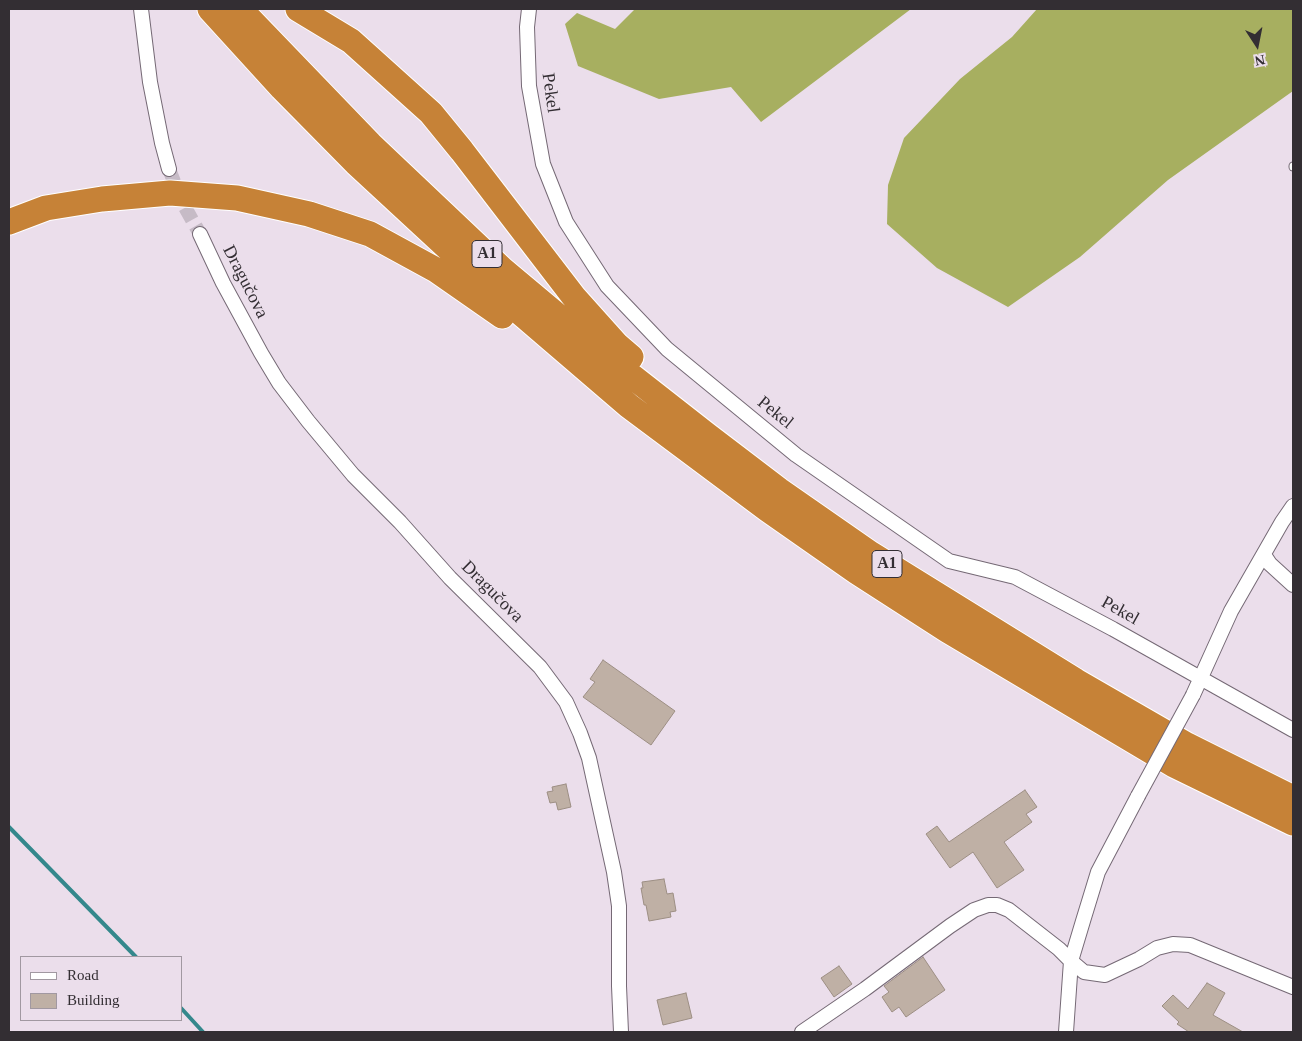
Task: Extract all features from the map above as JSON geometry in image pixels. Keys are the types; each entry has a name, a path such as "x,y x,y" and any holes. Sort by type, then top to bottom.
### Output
{"highway":[{"name":"A1","path":"210,9 282,88 356,163 474,272 629,406 767,509 857,572 947,630 1174,765 1293,823"},
{"name":"A1","path":"240,9 370,144 502,269 601,352 706,436 871,554 1076,681 1187,745 1293,798"},
{"path":"298,9 351,42 431,113 574,297 617,345 691,410 706,436"},
{"path":"9,222 46,208 102,199 170,194 237,198 309,214 370,234 436,270 533,340 604,399 629,406"}],"street":[{"path":"141,9 150,82 169,169"},
{"name":"Pekel","path":"529,9 527,27 529,86 543,164 566,222 607,286 667,349 796,455 949,560 1015,577 1114,629 1293,730"},
{"name":"Dragučova","path":"200,234 223,283 260,353 279,383 308,421 353,475 400,522 450,578 540,667 566,702 580,732 589,758 614,872 619,906 621,1032"},
{"path":"1066,1032 1071,962 1098,872 1193,695 1231,611 1293,506"},
{"path":"1264,555 1270,564 1293,585"},
{"path":"802,1032 865,989 950,926 974,910 988,905 997,905 1010,910 1059,949 1084,972 1105,975 1139,959 1156,948 1173,944 1190,945 1293,987"}],"green space":[{"path":"635,9 911,9 761,122 731,87 659,99 578,66 565,24 577,13 615,29"},
{"path":"1037,9 1293,9 1293,91 1168,180 1080,257 1008,307 937,268 887,224 888,185 904,138 960,79 1012,37"}],"building":[{"path":"603,660 675,711 651,745 583,697 595,682 590,679"},
{"path":"566,784 571,807 558,810 556,802 550,803 547,792 553,791 552,787"},
{"path":"1025,790 1037,807 1026,814 1032,822 1004,842 1024,870 997,888 973,852 950,868 926,834 937,826 949,842"},
{"path":"664,879 667,894 673,893 676,911 670,912 671,917 649,921 646,905 644,905 641,888 643,888 642,882"},
{"path":"923,957 945,990 906,1017 899,1007 892,1012 882,997 889,992 884,986"},
{"path":"839,966 852,984 834,997 821,978"},
{"path":"1207,983 1225,993 1213,1015 1243,1032 1189,1032 1177,1024 1179,1022 1162,1006 1173,995 1188,1009"},
{"path":"686,993 692,1018 663,1025 657,1000"}],"waterway":[{"path":"9,827 135,956"},
{"path":"182,1009 203,1032"}],"tunnel":[{"path":"169,169 182,202 200,234"}]}
